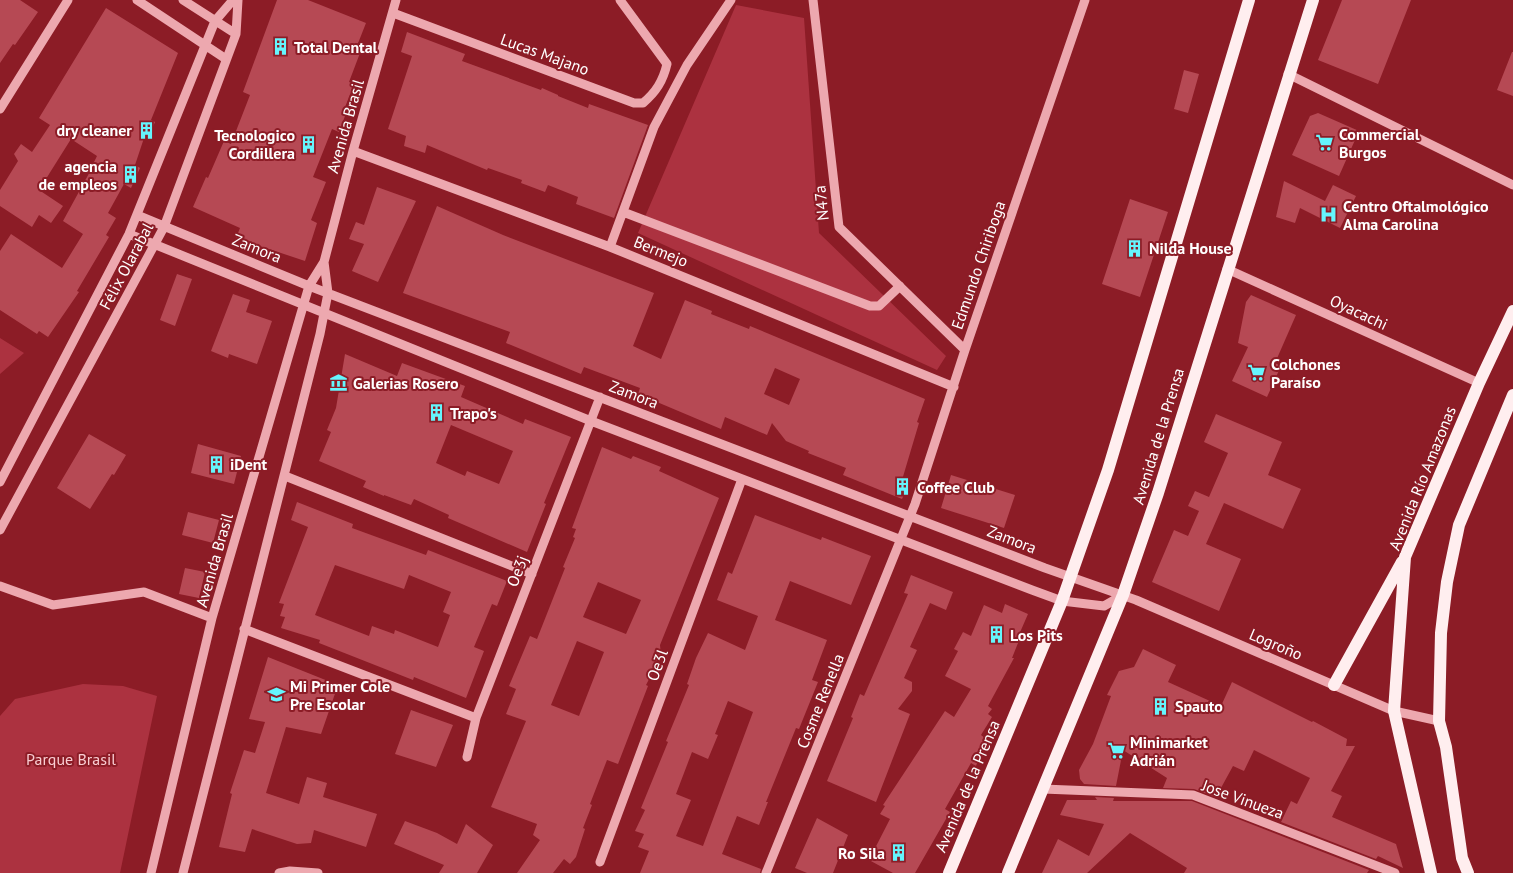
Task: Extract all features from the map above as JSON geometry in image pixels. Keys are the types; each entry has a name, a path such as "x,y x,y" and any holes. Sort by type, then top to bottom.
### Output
{"main road":[{"name":"Avenida de la Prensa","path":"949,873 1062,601 1108,470 1249,0"},
{"name":"Avenida de la Prensa","path":"1008,873 1122,595 1158,493 1227,268 1313,0"},
{"name":"Avenida Río Amazonas","path":"1431,873 1394,710 1405,557 1479,383 1513,311"},
{"path":"1468,873 1462,858 1446,747 1439,721 1441,633 1447,582 1459,525 1513,395"},
{"path":"1334,685 1405,557"}],"street":[{"path":"0,109 68,0"},
{"path":"136,0 226,59"},
{"path":"183,0 236,34"},
{"name":"Félix Olarabal","path":"0,482 129,234 215,20 233,0"},
{"name":"Félix Olarabal","path":"0,530 164,227 236,34 238,0"},
{"name":"Avenida Brasil","path":"151,873 212,618 309,286 324,262 396,0"},
{"name":"Lucas Majano","path":"393,13 634,103 642,103 653,94 662,82 667,64 620,0"},
{"path":"610,247 654,127 687,65 731,0"},
{"name":"N47a","path":"813,0 839,227 965,350"},
{"name":"Edmundo Chiriboga","path":"901,540 1085,0"},
{"path":"1288,74 1513,185"},
{"path":"662,82 675,88"},
{"name":"Bermejo","path":"353,151 610,247 954,387"},
{"path":"623,212 870,306 879,306 900,286"},
{"name":"Zamora","path":"137,216 309,286 1070,577 1122,595"},
{"path":"129,234 591,421 1062,601 1104,606 1122,595"},
{"name":"Avenida Brasil","path":"183,873 285,476 324,314 328,293 324,262"},
{"name":"Oyacachi","path":"1227,268 1479,383"},
{"name":"Oe3j","path":"467,757 476,718 600,397"},
{"path":"285,476 532,574"},
{"name":"Oe3l","path":"600,862 742,479"},
{"name":"Cosme Renella","path":"766,873 901,540"},
{"path":"0,586 53,605 144,592 212,618"},
{"name":"Logroño","path":"1122,595 1394,710 1439,721"},
{"path":"244,630 476,718"},
{"name":"Jose Vinueza","path":"1043,789 1193,795 1395,873"},
{"path":"279,873 290,871 318,873"}],"green space":[{"path":"736,5 804,18 819,233 946,356 937,370 638,233"},
{"path":"0,338 24,353 0,374"},
{"name":"Parque Brasil","path":"83,684 123,686 157,696 120,873 0,873 0,716 15,699"}],"building":[{"path":"0,0 20,0 38,12 0,63"},
{"path":"277,0 308,0 366,23 355,51 360,53 349,82 354,84 342,115 345,116 339,132 332,129 313,177 326,182 311,220 317,223 305,261 236,238 240,228 193,207 224,141 231,144 250,95 243,92"},
{"path":"1342,0 1411,0 1378,84 1318,60"},
{"path":"106,8 178,53 151,120 155,122 148,139 144,138 135,165 140,168 131,188 124,184 108,213 116,218 106,235 109,237 77,291 79,292 48,337 39,331 37,334 0,310 0,251 11,234 62,268 83,234 63,221 97,156 71,139 39,190 63,206 51,223 39,215 32,227 0,206 0,190 18,161 14,154 21,144 32,152 50,125 39,118"},
{"path":"407,32 465,54 462,61 541,90 542,88 588,108 589,104 648,125 614,218 576,204 578,197 548,185 545,192 521,183 522,180 488,168 487,170 427,145 425,153 404,146 406,136 388,129 412,56 401,52"},
{"path":"1513,52 1513,96 1497,90"},
{"path":"1184,70 1199,74 1188,113 1174,109"},
{"name":"Commercial Burgos","path":"1318,113 1359,131 1339,176 1292,155 1310,116"},
{"name":"Centro Oftalmológico Alma Carolina","path":"1284,181 1325,201 1333,185 1356,196 1340,228 1300,208 1295,223 1276,217"},
{"path":"377,187 416,201 378,282 352,271 364,244 349,239 356,222 364,225"},
{"name":"Nilda House","path":"1130,199 1168,212 1140,297 1102,284"},
{"path":"437,206 503,235 654,293 633,346 661,359 685,300 712,311 711,314 749,329 750,326 925,399 902,480 909,483 902,499 843,475 846,468 808,453 809,451 786,441 772,423 767,435 725,417 721,429 638,394 640,388 584,367 581,374 506,343 510,332 403,293","holes":["775,368 800,379 789,405 764,394"]},
{"path":"177,274 192,279 175,326 160,320"},
{"path":"233,294 250,300 246,312 272,321 257,364 229,354 228,358 211,351"},
{"path":"1251,295 1296,315 1275,363 1281,366 1267,397 1232,381 1248,347 1238,343 1246,302"},
{"path":"345,354 397,376 402,363 465,386 461,397 523,424 525,419 571,437 544,503 546,504 527,552 448,518 449,515 414,499 411,505 363,487 366,481 319,461 331,432 327,430 336,408","holes":["451,425 513,451 499,484 467,471 465,476 436,463"]},
{"path":"1216,414 1282,442 1268,475 1301,489 1283,529 1224,503 1206,544 1241,559 1219,611 1152,582 1174,530 1188,536 1199,511 1188,506 1195,491 1209,497 1228,453 1204,442"},
{"path":"89,434 126,455 90,509 57,488"},
{"name":"iDent","path":"198,444 241,456 234,484 191,473"},
{"path":"602,447 631,459 633,456 661,467 659,471 719,498 660,645 661,656 646,685 648,686 618,764 607,760 590,804 592,805 583,828 585,829 576,857 570,864 564,859 553,873 517,873 540,840 533,835 537,824 491,807 526,721 506,714 516,689 509,686 530,636 537,639 575,538 573,537 576,529 572,528","holes":["598,582 641,600 626,634 583,617","577,641 604,652 579,716 551,705"]},
{"path":"951,475 1015,495 1004,528 941,508"},
{"path":"297,502 353,524 352,528 426,555 428,550 507,581 497,606 492,604 474,647 484,651 466,698 414,677 413,680 319,643 320,640 281,628 285,617 280,616 284,604 279,603 308,527 291,520","holes":["335,565 404,589 409,575 451,592 443,612 450,615 438,647 395,630 394,634 372,626 369,636 315,615"]},
{"path":"188,512 219,520 213,543 182,535"},
{"path":"755,515 821,540 822,537 871,556 851,605 790,581 775,620 827,640 812,680 818,682 799,729 796,728 766,802 768,802 759,825 737,816 722,854 761,869 760,873 640,873 649,851 638,847 644,834 635,831 645,810 641,808 689,685 687,684 696,658 708,633 745,650 758,616 717,600 728,572 732,574","holes":["728,701 753,712 703,846 676,836 691,800 676,794 692,752 708,759 718,735 715,734"]},
{"path":"185,568 205,572 199,598 179,594"},
{"path":"911,575 953,592 946,610 930,603 910,647 917,650 904,678 912,682 912,691 898,709 910,714 876,802 827,781 853,718 851,717 860,694 864,696 908,594 904,593"},
{"path":"1005,604 1028,614 1018,637 1020,638 1012,658 1014,658 988,706 992,709 988,714 992,717 981,735 986,739 976,766 971,763 945,809 950,812 915,873 893,873 869,860 890,819 880,814 885,806 883,805 945,711 954,717 971,689 945,676 958,651 954,649 963,632 971,636 984,605 1002,613"},
{"path":"1143,649 1176,665 1168,682 1221,706 1232,682 1347,739 1346,746 1355,746 1331,791 1342,796 1332,817 1396,844 1403,868 1378,856 1376,859 1281,822 1291,801 1297,804 1310,778 1254,750 1244,771 1233,766 1216,797 1194,789 1163,788 1167,778 1123,750 1116,786 1084,784 1080,779 1079,770 1093,744 1111,696 1107,695 1119,671 1134,667"},
{"path":"268,657 338,685 321,734 286,727 266,793 299,804 307,777 327,783 323,797 377,814 366,847 314,830 311,843 297,844 252,829 245,852 219,847 232,794 230,793 244,750 255,753 265,722 249,719"},
{"path":"411,710 453,725 436,767 395,754"},
{"path":"1095,797 1114,798 1113,801 1192,801 1369,870 1367,873 1184,873 1187,868 1130,833 1087,873 1042,873 1058,839 1089,856 1104,824 1060,815 1067,800 1097,800"},
{"path":"817,818 848,835 833,873 807,873 795,868"},
{"path":"405,821 437,833 457,844 466,824 493,845 477,873 439,873 444,865 394,844"}],"place":[{"name":"Total Dental","path":"280,47"},
{"name":"dry cleaner","path":"146,130"},
{"name":"Commercial Burgos","path":"1325,143"},
{"name":"Tecnologico Cordillera","path":"309,144"},
{"name":"agencia de empleos","path":"131,175"},
{"name":"Centro Oftalmológico Alma Carolina","path":"1329,215"},
{"name":"Nilda House","path":"1135,248"},
{"name":"Colchones Paraíso","path":"1257,373"},
{"name":"Galerias Rosero","path":"339,383"},
{"name":"Trapo's","path":"436,413"},
{"name":"iDent","path":"216,464"},
{"name":"Coffee Club","path":"903,487"},
{"name":"Los Pits","path":"996,635"},
{"name":"Mi Primer Cole Pre Escolar","path":"276,695"},
{"name":"Spauto","path":"1161,706"},
{"name":"Minimarket Adrián","path":"1116,751"},
{"name":"Ro Sila","path":"899,853"}]}
